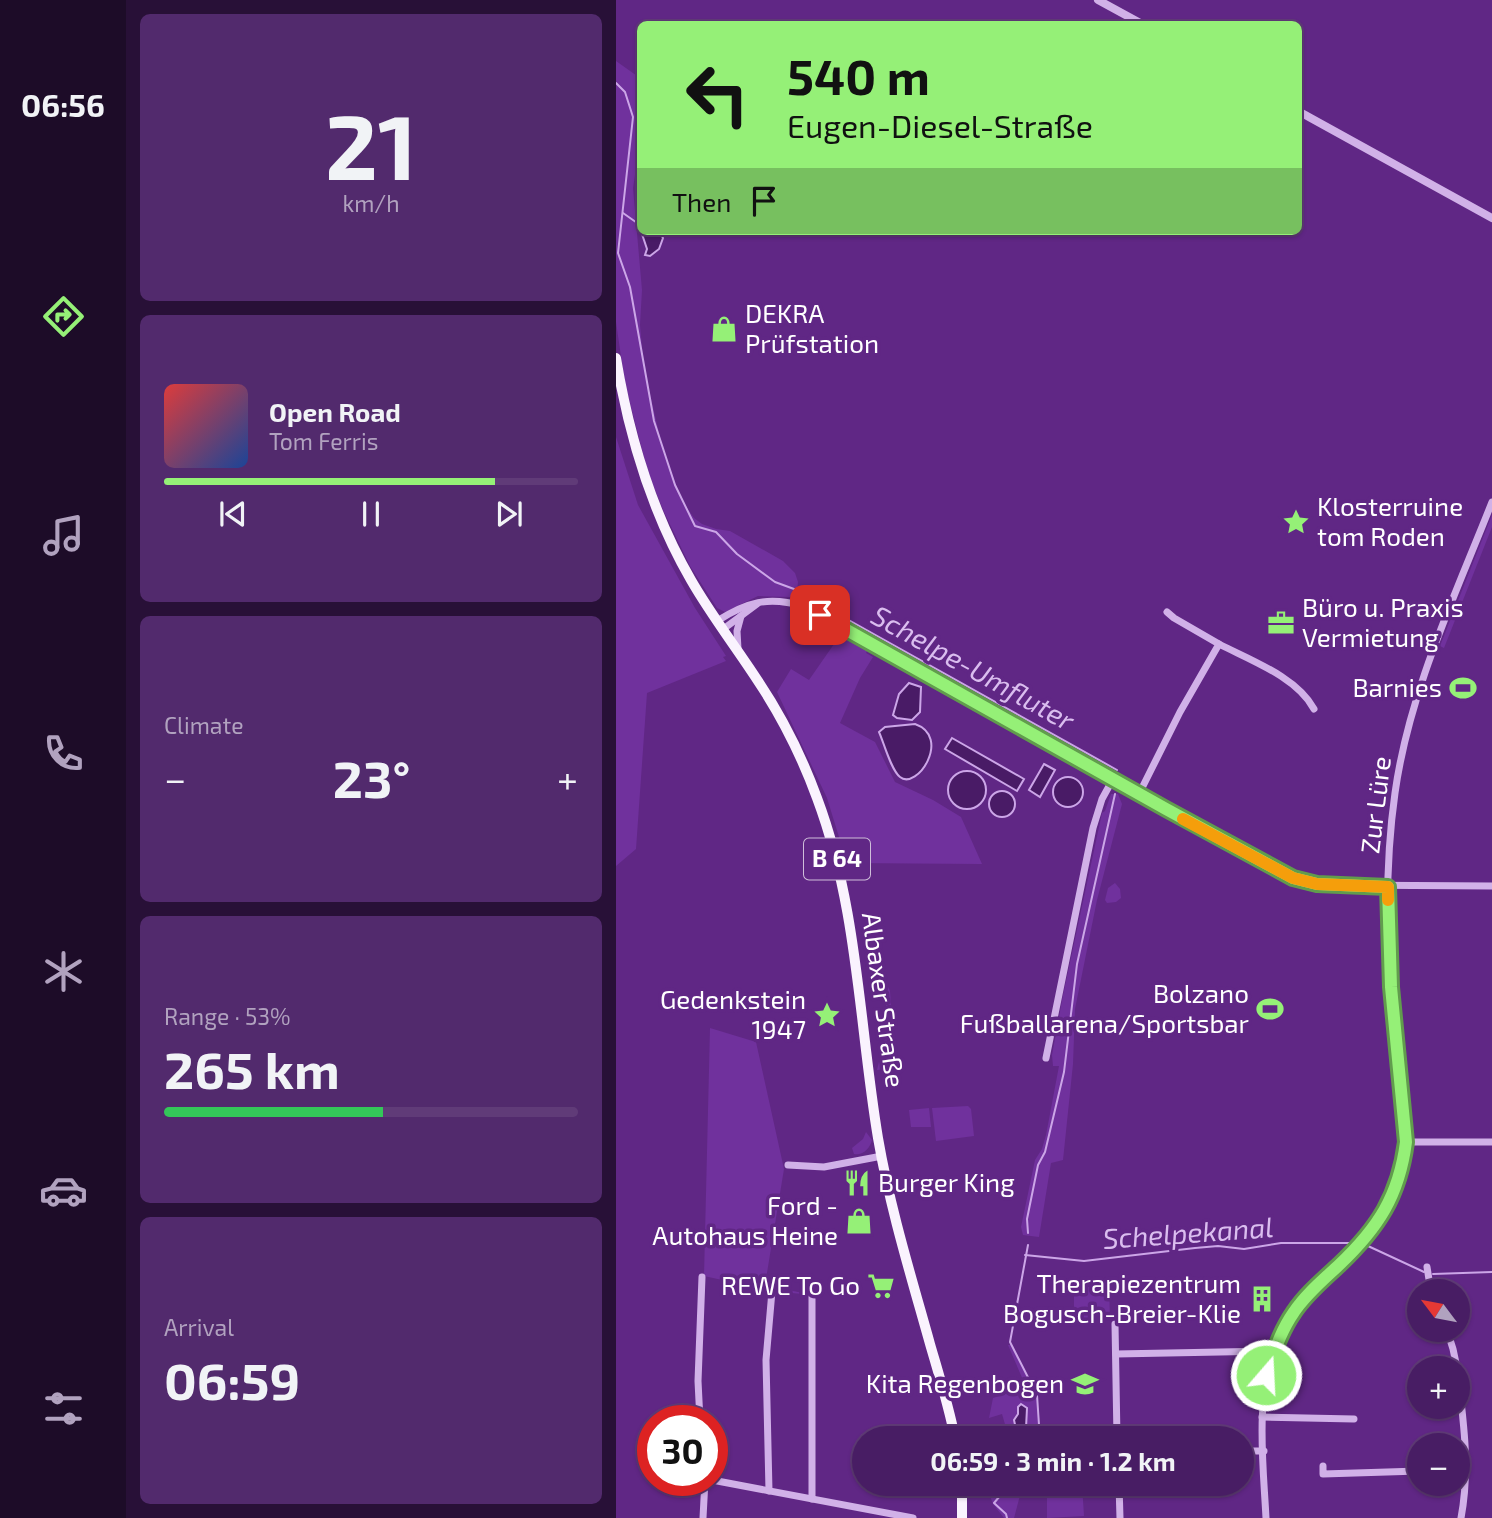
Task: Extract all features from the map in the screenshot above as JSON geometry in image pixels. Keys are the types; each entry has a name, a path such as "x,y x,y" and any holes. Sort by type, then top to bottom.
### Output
{"main road":[{"name":"Albaxer Straße","path":"616,358 626,415 645,481 679,558 772,704 797,750 834,848 850,924 882,1156 903,1250 953,1426"},
{"path":"962,1496 962,1518"}],"street":[{"path":"1098,0 1137,21"},
{"path":"1302,113 1492,218"},
{"name":"Zur Lüre","path":"1266,1518 1262,1417 1266,1375 1274,1351 1295,1310 1383,1216 1397,1185 1406,1142 1391,987 1388,887 1395,791 1406,740 1436,643 1492,502"},
{"path":"720,625 741,616 764,601"},
{"path":"720,625 749,604 785,601 803,606 1293,878 1317,884 1388,887 1492,886"},
{"path":"1167,612 1282,678 1308,698 1314,709"},
{"path":"739,653 737,631 741,616"},
{"path":"1139,794 1184,705 1219,644"},
{"path":"1046,1058 1093,828 1102,799 1113,779"},
{"path":"1406,1142 1492,1142"},
{"path":"788,1165 824,1167 882,1156"},
{"path":"1427,1267 1429,1279"},
{"path":"699,1405 702,1277"},
{"path":"769,1491 766,1360 772,1291"},
{"path":"812,1499 813,1295"},
{"path":"1115,1324 1117,1426"},
{"path":"1116,1354 1274,1351"},
{"path":"1262,1417 1354,1419"},
{"path":"1254,1451 1264,1451"},
{"path":"1323,1466 1323,1474 1407,1471"},
{"path":"728,1483 913,1518"},
{"path":"703,1518 704,1496"},
{"path":"1119,1496 1120,1518"},
{"path":"1461,1496 1461,1518"}],"shaded area":[{"path":"616,61 637,76 637,162 633,188 642,290 640,325 644,369 664,454 683,502 694,518 702,524 730,531 783,561 795,573 798,582 797,592 790,597 758,596 725,612 717,608 690,566 648,473 625,384 616,322"},
{"path":"642,235 661,235 663,238 659,249 650,256 645,255 647,249"},
{"path":"616,437 638,505 695,608 726,656 723,657 726,661 647,693 636,849 616,866"},
{"path":"1492,515 1492,527 1444,648 1440,646"},
{"path":"841,634 868,649 866,653 873,657 860,678 840,723 875,742 895,782 961,817 982,864 847,863 827,798 777,692 791,669 809,680"},
{"path":"909,683 921,687 920,712 912,720 893,715 899,694"},
{"path":"915,724 926,731 931,740 931,750 922,770 907,779 900,777 894,769 879,732 885,727"},
{"path":"952,738 1024,779 1017,791 945,749"},
{"path":"1044,764 1055,770 1040,797 1029,790"},
{"path":"967,771 980,777 986,790 980,803 967,809 954,803 948,790 954,777"},
{"path":"1068,777 1079,781 1083,792 1079,803 1068,807 1057,803 1053,792 1057,781"},
{"path":"1002,791 1011,795 1015,804 1011,813 1002,817 993,813 989,804 993,795"},
{"path":"1111,794 1118,794 1122,804 1097,900 1075,1009 1073,1064 1063,1160 1051,1163 1039,1237 1023,1235 1021,1227 1035,1160 1046,1135 1059,1066 1053,1066 1052,1055 1063,995 1102,813"},
{"path":"1115,883 1120,889 1121,898 1107,903 1105,900 1108,888"},
{"path":"886,982 890,991 895,1068 877,1070 886,1034"},
{"path":"710,1028 756,1042 784,1169 765,1285 812,1295 772,1291 704,1276"},
{"path":"968,1106 971,1109 974,1136 936,1141 932,1108"},
{"path":"929,1108 931,1127 911,1127 909,1110"},
{"path":"866,1132 872,1140 870,1146 863,1153 854,1154 852,1148 863,1139"},
{"path":"1074,1287 1109,1287 1110,1319 1074,1319"},
{"path":"1008,1345 1011,1345 1036,1394 1040,1426 1006,1426 1002,1414 989,1418 993,1398 1026,1387"},
{"path":"1021,1404 1027,1408 1026,1426 1015,1426 1014,1420"},
{"path":"990,1496 1020,1496 1014,1518 1004,1518"},
{"path":"1047,1496 1083,1496 1084,1516 1047,1518"}],"waterway":[{"name":"Schelpe-Umfluter","path":"616,83 625,92 633,117 618,253 630,287 654,421 675,485 695,526 716,532 737,554 775,582 794,589"},
{"path":"623,213 637,223"},
{"name":"Schelpe-Umfluter","path":"811,599 1117,770"},
{"name":"Schelpe-Umfluter","path":"1028,1233 1027,1219 1038,1165 1045,1152 1064,1072 1077,964 1115,794"},
{"name":"Schelpekanal","path":"1025,1255 1084,1261 1218,1246 1244,1249 1281,1243 1354,1243"},
{"path":"1028,1245 1010,1342 1037,1395 1039,1426"},
{"name":"Schelpekanal","path":"1368,1246 1424,1272"},
{"name":"Schelpekanal","path":"1433,1274 1492,1272"},
{"path":"1000,1496 994,1503 1007,1518"}],"slow traffic":[{"path":"1183,819 1293,878 1336,886 1388,887 1388,900"}],"place":[{"name":"DEKRA Prüfstation","path":"724,329"},
{"name":"Klosterruine tom Roden","path":"1296,522"},
{"name":"Büro u. Praxis Vermietung","path":"1281,623"},
{"name":"Barnies","path":"1463,688"},
{"name":"Bolzano Fußballarena/Sportsbar","path":"1270,1009"},
{"name":"Gedenkstein 1947","path":"827,1015"},
{"name":"Burger King","path":"857,1183"},
{"name":"Ford - Autohaus Heine","path":"859,1221"},
{"name":"REWE To Go","path":"881,1286"},
{"name":"Therapiezentrum Bogusch-Breier-Klie","path":"1262,1299"},
{"name":"Kita Regenbogen","path":"1085,1384"}],"route":[{"path":"820,615 1293,878 1336,886 1388,887 1391,987 1406,1142 1403,1164 1383,1216 1295,1310 1279,1337 1266,1375"}]}
